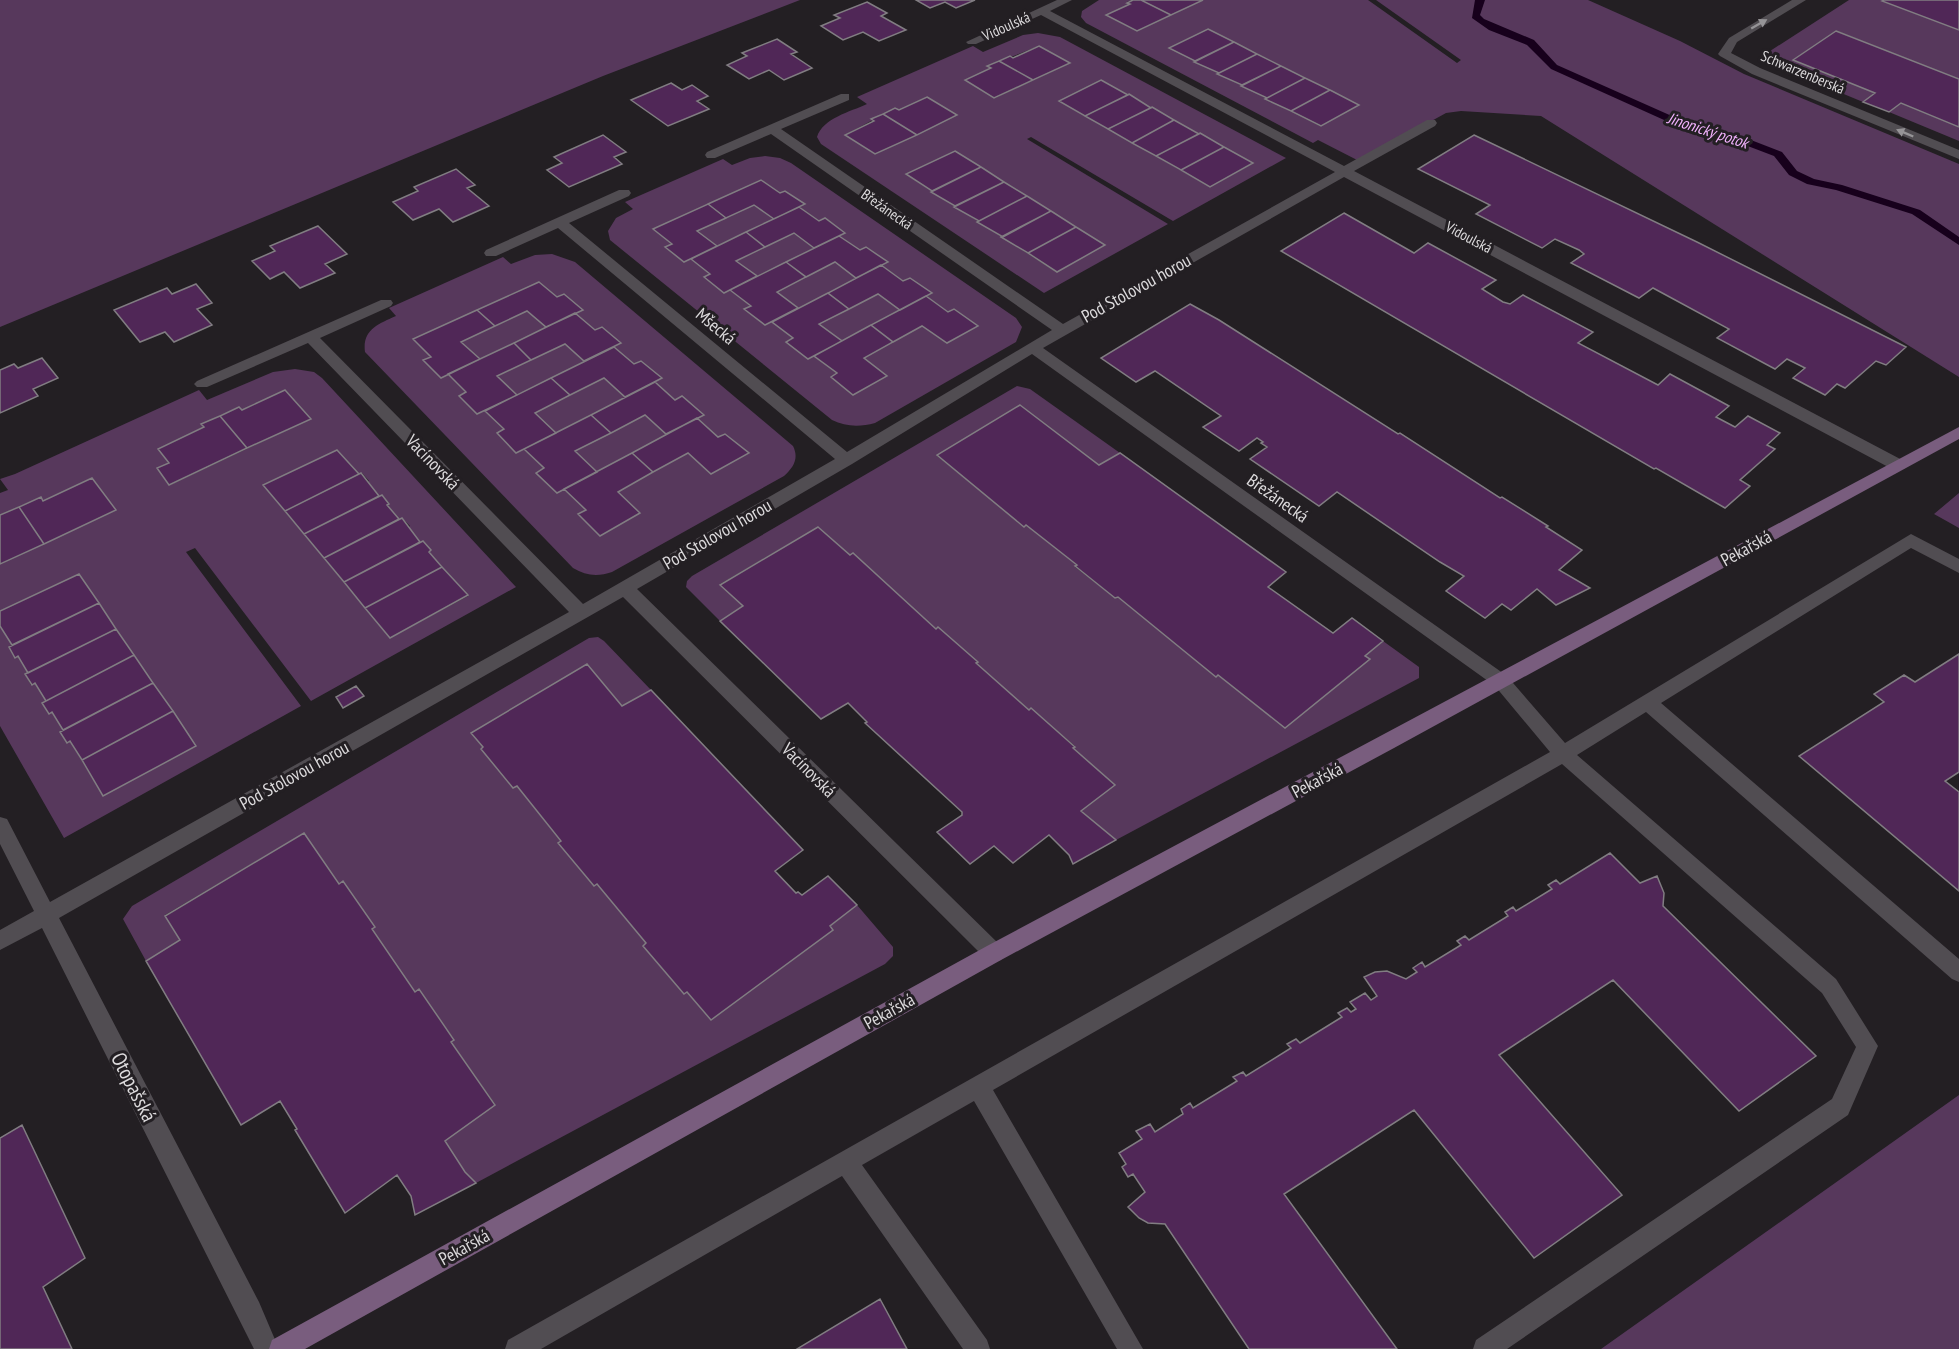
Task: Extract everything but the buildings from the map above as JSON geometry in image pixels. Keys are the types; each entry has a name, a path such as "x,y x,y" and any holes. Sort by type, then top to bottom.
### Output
{"street":[{"name":"Vidoulská","path":"972,42 1065,0"},
{"name":"Schwarzenberská","path":"1794,1 1733,40 1724,54 1756,71 1959,155"},
{"name":"Vidoulská","path":"1041,11 1898,465"},
{"path":"711,155 845,98"},
{"name":"Pod Stolovou horou","path":"0,941 581,613 846,460 1032,347 1431,123"},
{"name":"Břežánecká","path":"772,129 1062,330"},
{"path":"491,253 624,193"},
{"name":"Mšecká","path":"561,223 846,460"},
{"path":"202,384 386,303"},
{"name":"Vacínovská","path":"311,337 581,613"},
{"name":"Břežánecká","path":"1032,347 1501,681"},
{"name":"Pekařská","path":"281,1349 994,953 1959,432"},
{"path":"532,1345 1563,754 1911,540 1959,567"},
{"name":"Vacínovská","path":"624,587 994,953"},
{"path":"1485,1349 1840,1107 1867,1047 1829,986 1563,754 1501,681"},
{"path":"1647,702 1959,972"},
{"name":"Otopašská","path":"0,825 250,1311 267,1349"},
{"path":"979,1088 1131,1349"},
{"path":"847,1163 978,1349"}],"shaded area":[{"path":"0,0 800,0 603,76 0,327"},
{"path":"1099,0 1133,0 1127,2 1130,4 1107,15 1137,31 1203,0 1368,0 1457,63 1461,60 1376,0 1588,0 1680,41 1744,74 1959,164 1959,377 1541,116 1461,111 1446,113 1359,161 1318,140 1313,143 1086,23 1081,17 1082,11","holes":["1208,29 1359,105 1320,126 1170,48"]},
{"path":"1849,0 1884,0 1959,30 1959,79 1837,31 1794,60 1875,93 1863,102 1774,65 1766,59 1767,53"},
{"path":"1038,33 1060,37 1286,158 1173,221 1031,137 1027,139 1168,224 1044,293 821,144 817,137 820,130 831,120 867,104 857,97 973,46 983,52 1023,35","holes":["1039,46 1070,63 995,98 965,80 991,68 988,66","1101,80 1252,164 1210,187 1059,101","927,98 956,115 875,154 845,135 895,108 899,110","955,151 1105,245 1056,272 907,175"]},
{"path":"1901,103 1959,127 1959,141 1889,112"},
{"path":"765,156 780,158 791,163 1016,318 1022,327 1016,342 875,423 858,426 843,424 832,420 610,240 608,231 616,218 633,209 625,202 723,159 732,165 750,158"},
{"path":"552,254 575,262 793,446 796,454 793,466 784,476 612,572 602,575 587,574 573,568 365,352 366,338 369,333 377,325 396,316 389,308 503,257 511,264 535,255"},
{"path":"295,369 314,372 322,378 516,587 311,701 195,548 186,552 301,706 64,838 0,726 0,626 12,645 9,647 15,657 18,656 28,673 25,674 31,685 35,683 46,701 43,703 48,713 52,712 63,730 60,732 67,743 70,741 103,796 195,746 79,574 0,611 0,564 115,510 92,478 43,501 41,497 0,515 0,493 8,490 0,479 199,390 207,400 273,372","holes":["285,390 310,419 170,485 157,468 169,463 158,449 204,427 202,424 239,407 242,410","337,450 359,474 362,473 369,481 367,483 379,496 382,495 399,519 402,518 410,526 408,528 420,542 423,541 431,550 429,552 468,596 390,638 263,485"]},
{"path":"1017,386 1030,389 1120,453 1099,465 1020,406 937,456 1077,565 1075,567 1115,598 1118,597 1285,728 1369,660 1365,656 1383,641 1419,667 1419,678 1116,840 1081,811 1114,784 1073,748 1075,746 1031,709 1029,710 853,554 850,555 818,527 720,584 743,606 720,621 686,587 687,581 692,576"},
{"path":"1959,493 1959,528 1934,514"},
{"path":"598,637 651,690 622,706 587,664 472,733 483,747 481,749 513,788 517,786 561,841 558,843 597,884 646,943 643,946 684,994 687,992 711,1020 833,930 830,926 857,905 893,947 893,956 885,964 476,1183 465,1172 445,1141 495,1104 451,1042 454,1039 419,990 415,992 372,929 375,927 342,882 339,884 304,833 165,915 180,940 146,961 123,919 132,906 589,638"},
{"path":"1959,1095 1959,1349 1601,1349"}],"waterway":[{"name":"Jinonický potok","path":"1480,0 1475,16 1493,28 1530,42 1554,67 1688,127 1714,135 1734,137 1778,154 1793,173 1811,182 1838,187 1916,212 1959,242"}]}
